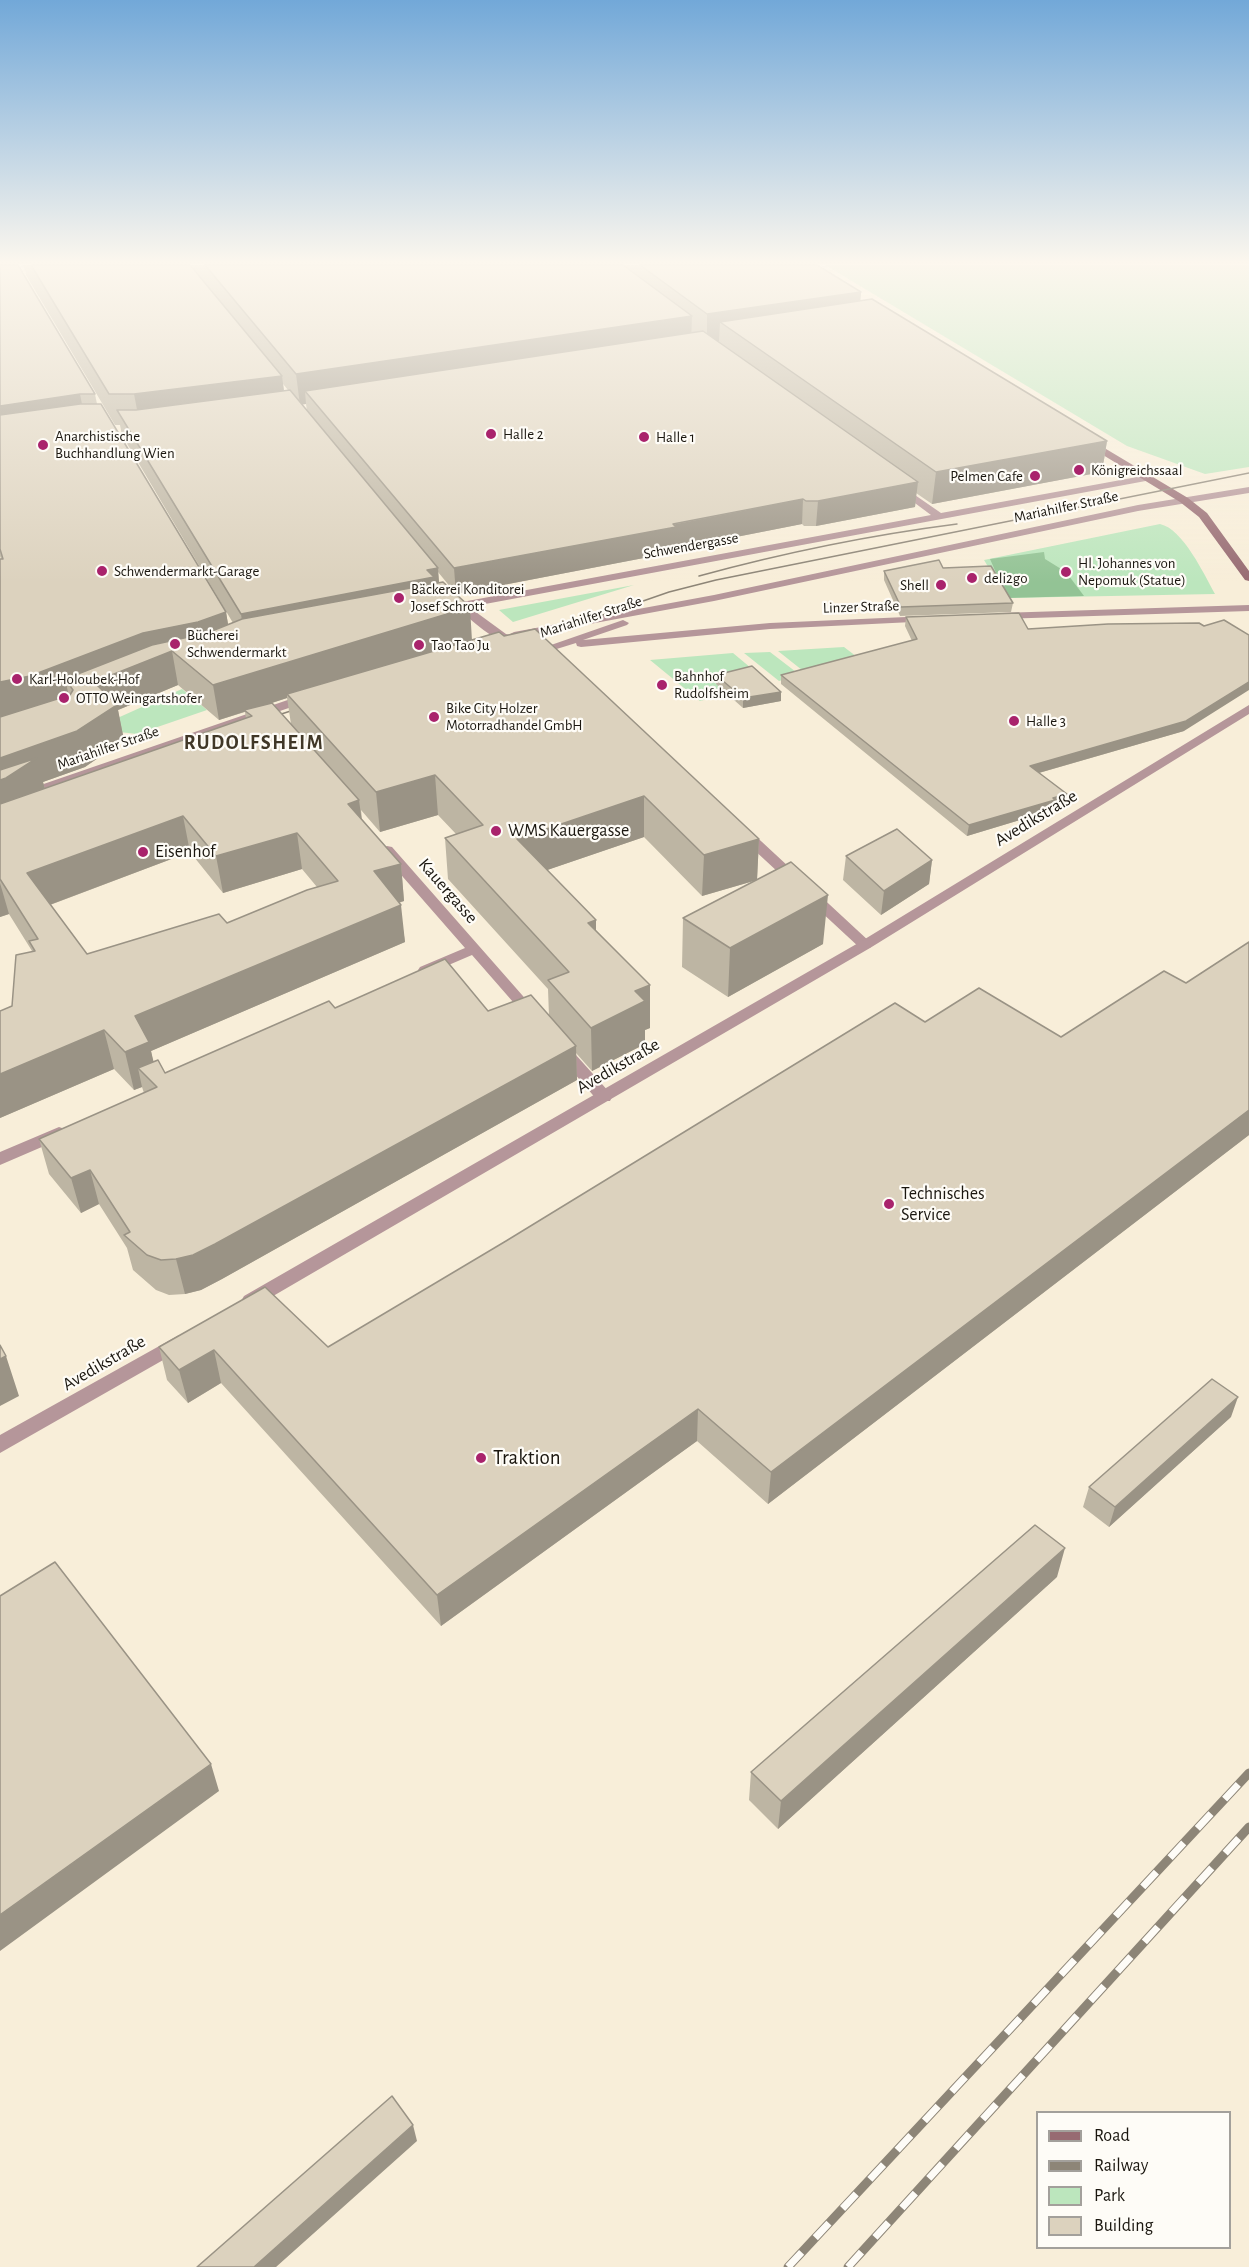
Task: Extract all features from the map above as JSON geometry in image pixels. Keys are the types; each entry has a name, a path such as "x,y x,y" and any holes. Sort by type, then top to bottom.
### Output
{"main road":[{"path":"1084,440 1184,500 1203,515 1249,578"}],"street":[{"name":"Schwendergasse","path":"437,610 937,515 1148,478"},
{"path":"890,480 937,515"},
{"name":"Mariahilfer Straße","path":"497,639 714,598 1184,500 1249,490"},
{"path":"446,594 497,639 547,648 559,662"},
{"name":"Mariahilfer Straße","path":"519,658 662,611 714,598"},
{"path":"988,616 1249,608"},
{"name":"Linzer Straße","path":"547,648 770,626 942,619"},
{"name":"Mariahilfer Straße","path":"0,803 263,711 319,694"},
{"name":"Avedikstraße","path":"233,1311 865,945 1249,708"},
{"path":"263,711 274,723"},
{"path":"734,824 865,945"},
{"name":"Kauergasse","path":"381,844 604,1097"},
{"path":"409,978 474,949"},
{"path":"0,1159 75,1125"},
{"name":"Avedikstraße","path":"0,1445 192,1335"}],"green space":[{"path":"1002,371 1249,371 1249,467 1205,474 1127,446"},
{"path":"1160,524 1177,534 1185,543 1215,594 1007,598 984,560"},
{"path":"1044,552 1045,559 1066,572 1084,596 1007,598 990,559"},
{"path":"634,585 513,622 499,610"},
{"path":"844,647 861,660 807,674 778,651"},
{"path":"770,652 800,675 779,681 744,653"},
{"path":"733,653 769,683 700,701 650,660"},
{"path":"182,689 207,710 137,734 93,729"}],"building":[{"path":"0,371 81,371 95,394 80,394 0,406"},
{"path":"95,371 278,371 282,376 134,394 109,394"},
{"path":"293,371 318,371 296,374"},
{"path":"439,371 760,371 918,482 818,501 803,499 673,524 676,527 454,568 305,391"},
{"path":"790,371 991,371 1107,441 936,472"},
{"path":"290,390 438,568 427,570 434,577 241,614 117,410 136,410"},
{"path":"80,404 101,404 226,612 198,622 143,633 30,676 0,682 0,559 3,559 0,549 0,415"},
{"path":"939,560 943,568 991,566 1013,603 901,607 884,571"},
{"path":"443,582 470,607 213,685 172,651 94,682 117,705 77,731 0,758 0,717 70,695 73,690 65,679 152,645 207,633 242,619"},
{"name":"Halle 3","path":"1019,613 1028,629 1108,624 1199,623 1204,626 1224,620 1249,635 1249,682 1186,721 1030,766 1067,794 1053,798 1055,800 969,825 781,675 917,639 906,617"},
{"path":"535,629 759,839 704,855 644,796 517,839 596,920 588,923 650,985 635,991 645,1001 591,1028 548,980 569,972 445,838 483,825 435,775 376,792 287,694 499,632 504,636"},
{"path":"752,666 781,692 743,698 716,675"},
{"path":"272,703 359,800 348,804 401,864 374,871 401,905 135,1016 149,1042 125,1052 104,1030 0,1074 0,1011 12,1006 16,955 35,951 29,941 38,939 0,879 0,804 252,716 244,710","holes":["183,816 216,856 297,833 338,881 307,890 227,923 219,914 87,954 27,873"]},
{"path":"37,758 6,778 0,780 0,770"},
{"path":"897,829 932,860 884,891 846,856"},
{"path":"791,862 828,895 730,948 683,918"},
{"name":"Technisches Service","path":"1249,942 1249,1110 771,1472 698,1409 437,1595 214,1350 179,1370 159,1347 265,1287 328,1347 895,1003 925,1022 979,988 1061,1037 1164,971 1186,983"},
{"path":"445,959 488,1011 531,995 576,1046 193,1255 161,1260 147,1255 124,1235 130,1232 90,1170 71,1178 39,1139 157,1087 138,1068 158,1060 165,1073 329,1001 335,1008"},
{"path":"0,1345 6,1356 0,1359"},
{"path":"1212,1379 1238,1397 1115,1507 1089,1487"},
{"path":"1035,1525 1065,1548 781,1801 751,1772"},
{"path":"55,1562 211,1764 0,1915 0,1596"},
{"path":"392,2096 413,2125 254,2267 197,2267"}],"tram line":[{"path":"525,642 669,592 716,580 1249,473"},
{"path":"699,576 827,546 957,524"},
{"path":"266,719 306,706"}],"railway":[{"path":"788,2267 1249,1773"},
{"path":"848,2267 1249,1827"}],"place":[{"name":"Halle 2","path":"491,434"},
{"name":"Halle 1","path":"644,437"},
{"name":"Anarchistische Buchhandlung Wien","path":"43,445"},
{"name":"Königreichssaal","path":"1079,470"},
{"name":"Pelmen Cafe","path":"1035,476"},
{"name":"Schwendermarkt-Garage","path":"102,571"},
{"name":"Hl. Johannes von Nepomuk (Statue)","path":"1066,572"},
{"name":"deli2go","path":"972,578"},
{"name":"Shell","path":"941,585"},
{"name":"Bäckerei Konditorei Josef Schrott","path":"399,598"},
{"name":"Bücherei Schwendermarkt","path":"175,644"},
{"name":"Tao Tao Ju","path":"419,645"},
{"name":"Karl-Holoubek-Hof","path":"17,679"},
{"name":"Bahnhof Rudolfsheim","path":"662,685"},
{"name":"OTTO Weingartshofer","path":"64,698"},
{"name":"Bike City Holzer Motorradhandel GmbH","path":"434,717"},
{"name":"Halle 3","path":"1014,721"},
{"name":"WMS Kauergasse","path":"496,831"},
{"name":"Eisenhof","path":"143,852"},
{"name":"Technisches Service","path":"889,1204"},
{"name":"Traktion","path":"481,1458"}],"district":[{"name":"RUDOLFSHEIM","path":"254,743"}]}
